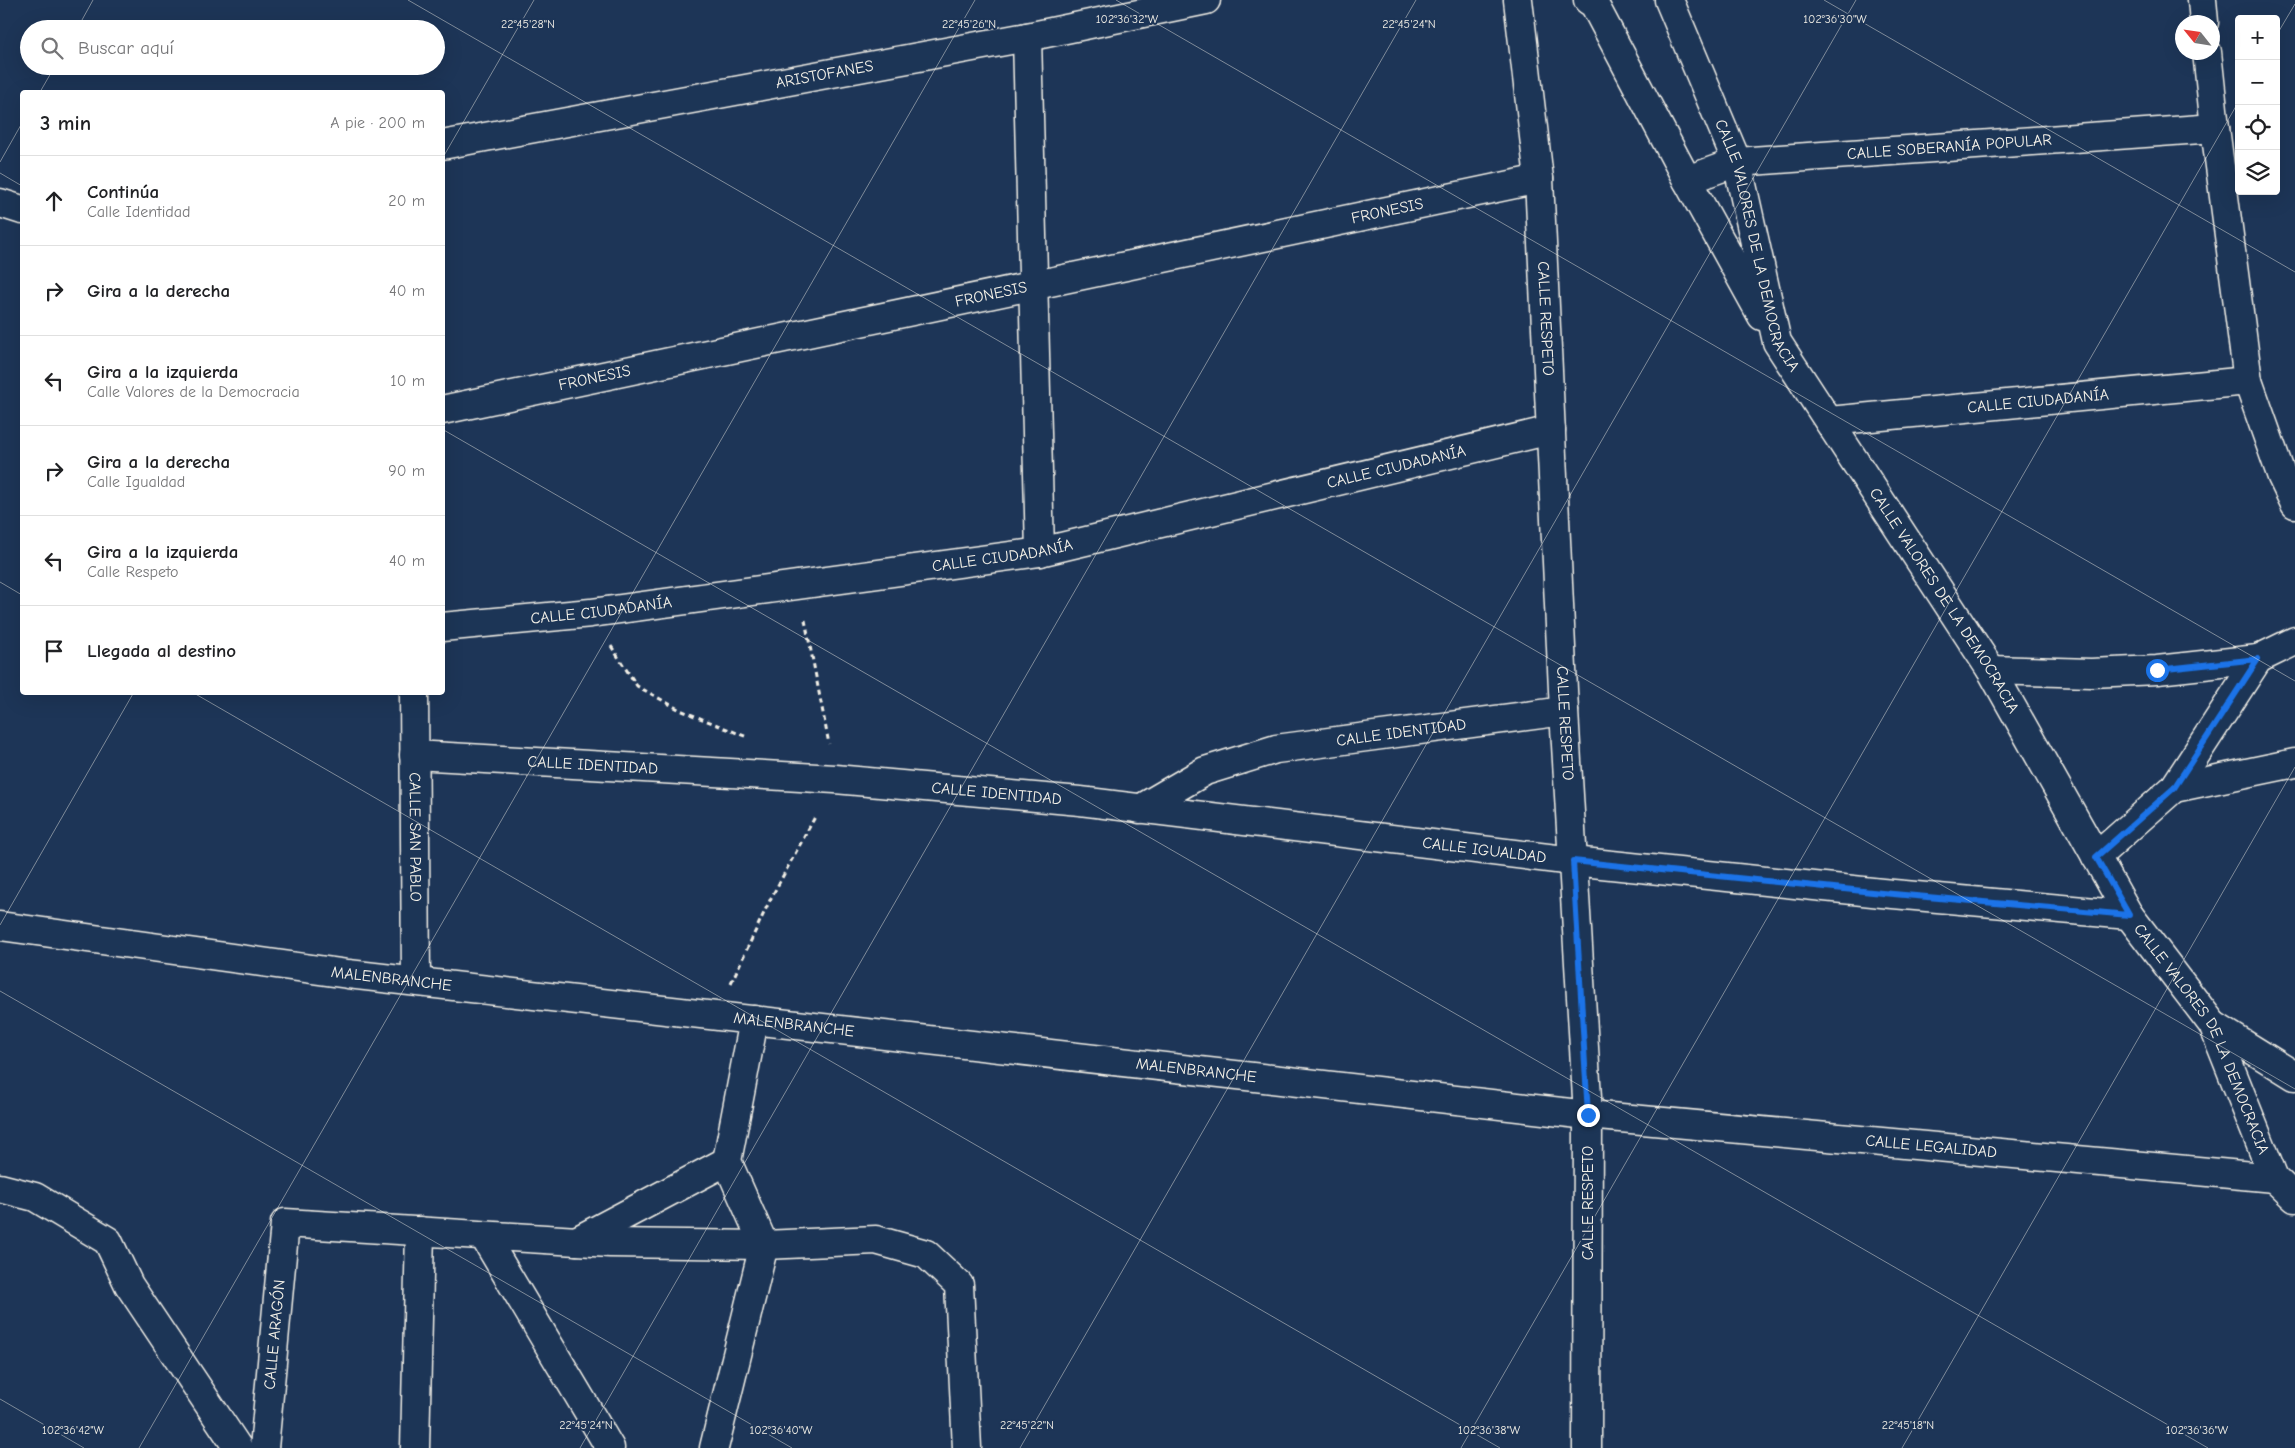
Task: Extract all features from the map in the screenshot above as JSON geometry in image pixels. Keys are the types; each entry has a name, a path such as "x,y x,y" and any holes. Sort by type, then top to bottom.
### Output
{"street":[{"name":"ARISTOFANES","path":"445,144 1027,37 1206,0"},
{"name":"CALLE RESPETO","path":"1518,0 1539,179 1564,711 1588,1115 1587,1448"},
{"path":"1588,0 1594,4 1687,180 1777,342"},
{"name":"CALLE VALORES DE LA DEMOCRACIA","path":"1669,0 1737,162 1777,342 1991,670 2129,915 2212,1025 2284,1172"},
{"path":"2202,0 2203,15"},
{"path":"1027,37 1040,552"},
{"path":"2208,60 2248,381 2282,476 2295,504"},
{"name":"CALLE SOBERANÍA POPULAR","path":"1687,180 1737,162 2215,128"},
{"name":"FRONESIS","path":"445,409 1539,179"},
{"path":"0,203 20,209"},
{"name":"CALLE CIUDADANÍA","path":"1829,421 2248,381"},
{"name":"CALLE CIUDADANÍA","path":"445,627 591,613 1040,552 1551,430"},
{"path":"1991,670 2091,673 2157,670 2258,659 2295,641"},
{"path":"2096,857 2174,788 2258,659"},
{"name":"CALLE SAN PABLO","path":"414,695 416,981"},
{"name":"CALLE IDENTIDAD","path":"414,755 835,779 1080,801 1140,809 1205,771 1276,748 1564,711"},
{"path":"2174,788 2295,763"},
{"name":"CALLE IGUALDAD","path":"1140,809 1573,861 1882,893 2129,915"},
{"name":"MALENBRANCHE","path":"0,926 416,981 1588,1115"},
{"path":"714,1448 764,1245 728,1161 754,1020"},
{"path":"2212,1025 2295,1076"},
{"name":"CALLE LEGALIDAD","path":"1588,1115 2284,1172"},
{"path":"576,1241 728,1161"},
{"path":"2284,1172 2295,1198"},
{"path":"0,1188 34,1197 108,1241 128,1285 238,1448"},
{"name":"CALLE ARAGÓN","path":"264,1448 285,1223 420,1231"},
{"path":"415,1448 420,1231 576,1241 764,1245 876,1240 926,1254 959,1285 967,1448"},
{"path":"484,1236 610,1448"}],"path":[{"path":"591,613 637,686 680,710 750,738"}],"route":[{"path":"1588,1115 1573,861 1882,893 2129,915 2096,857 2174,788 2258,659 2157,670"}]}
